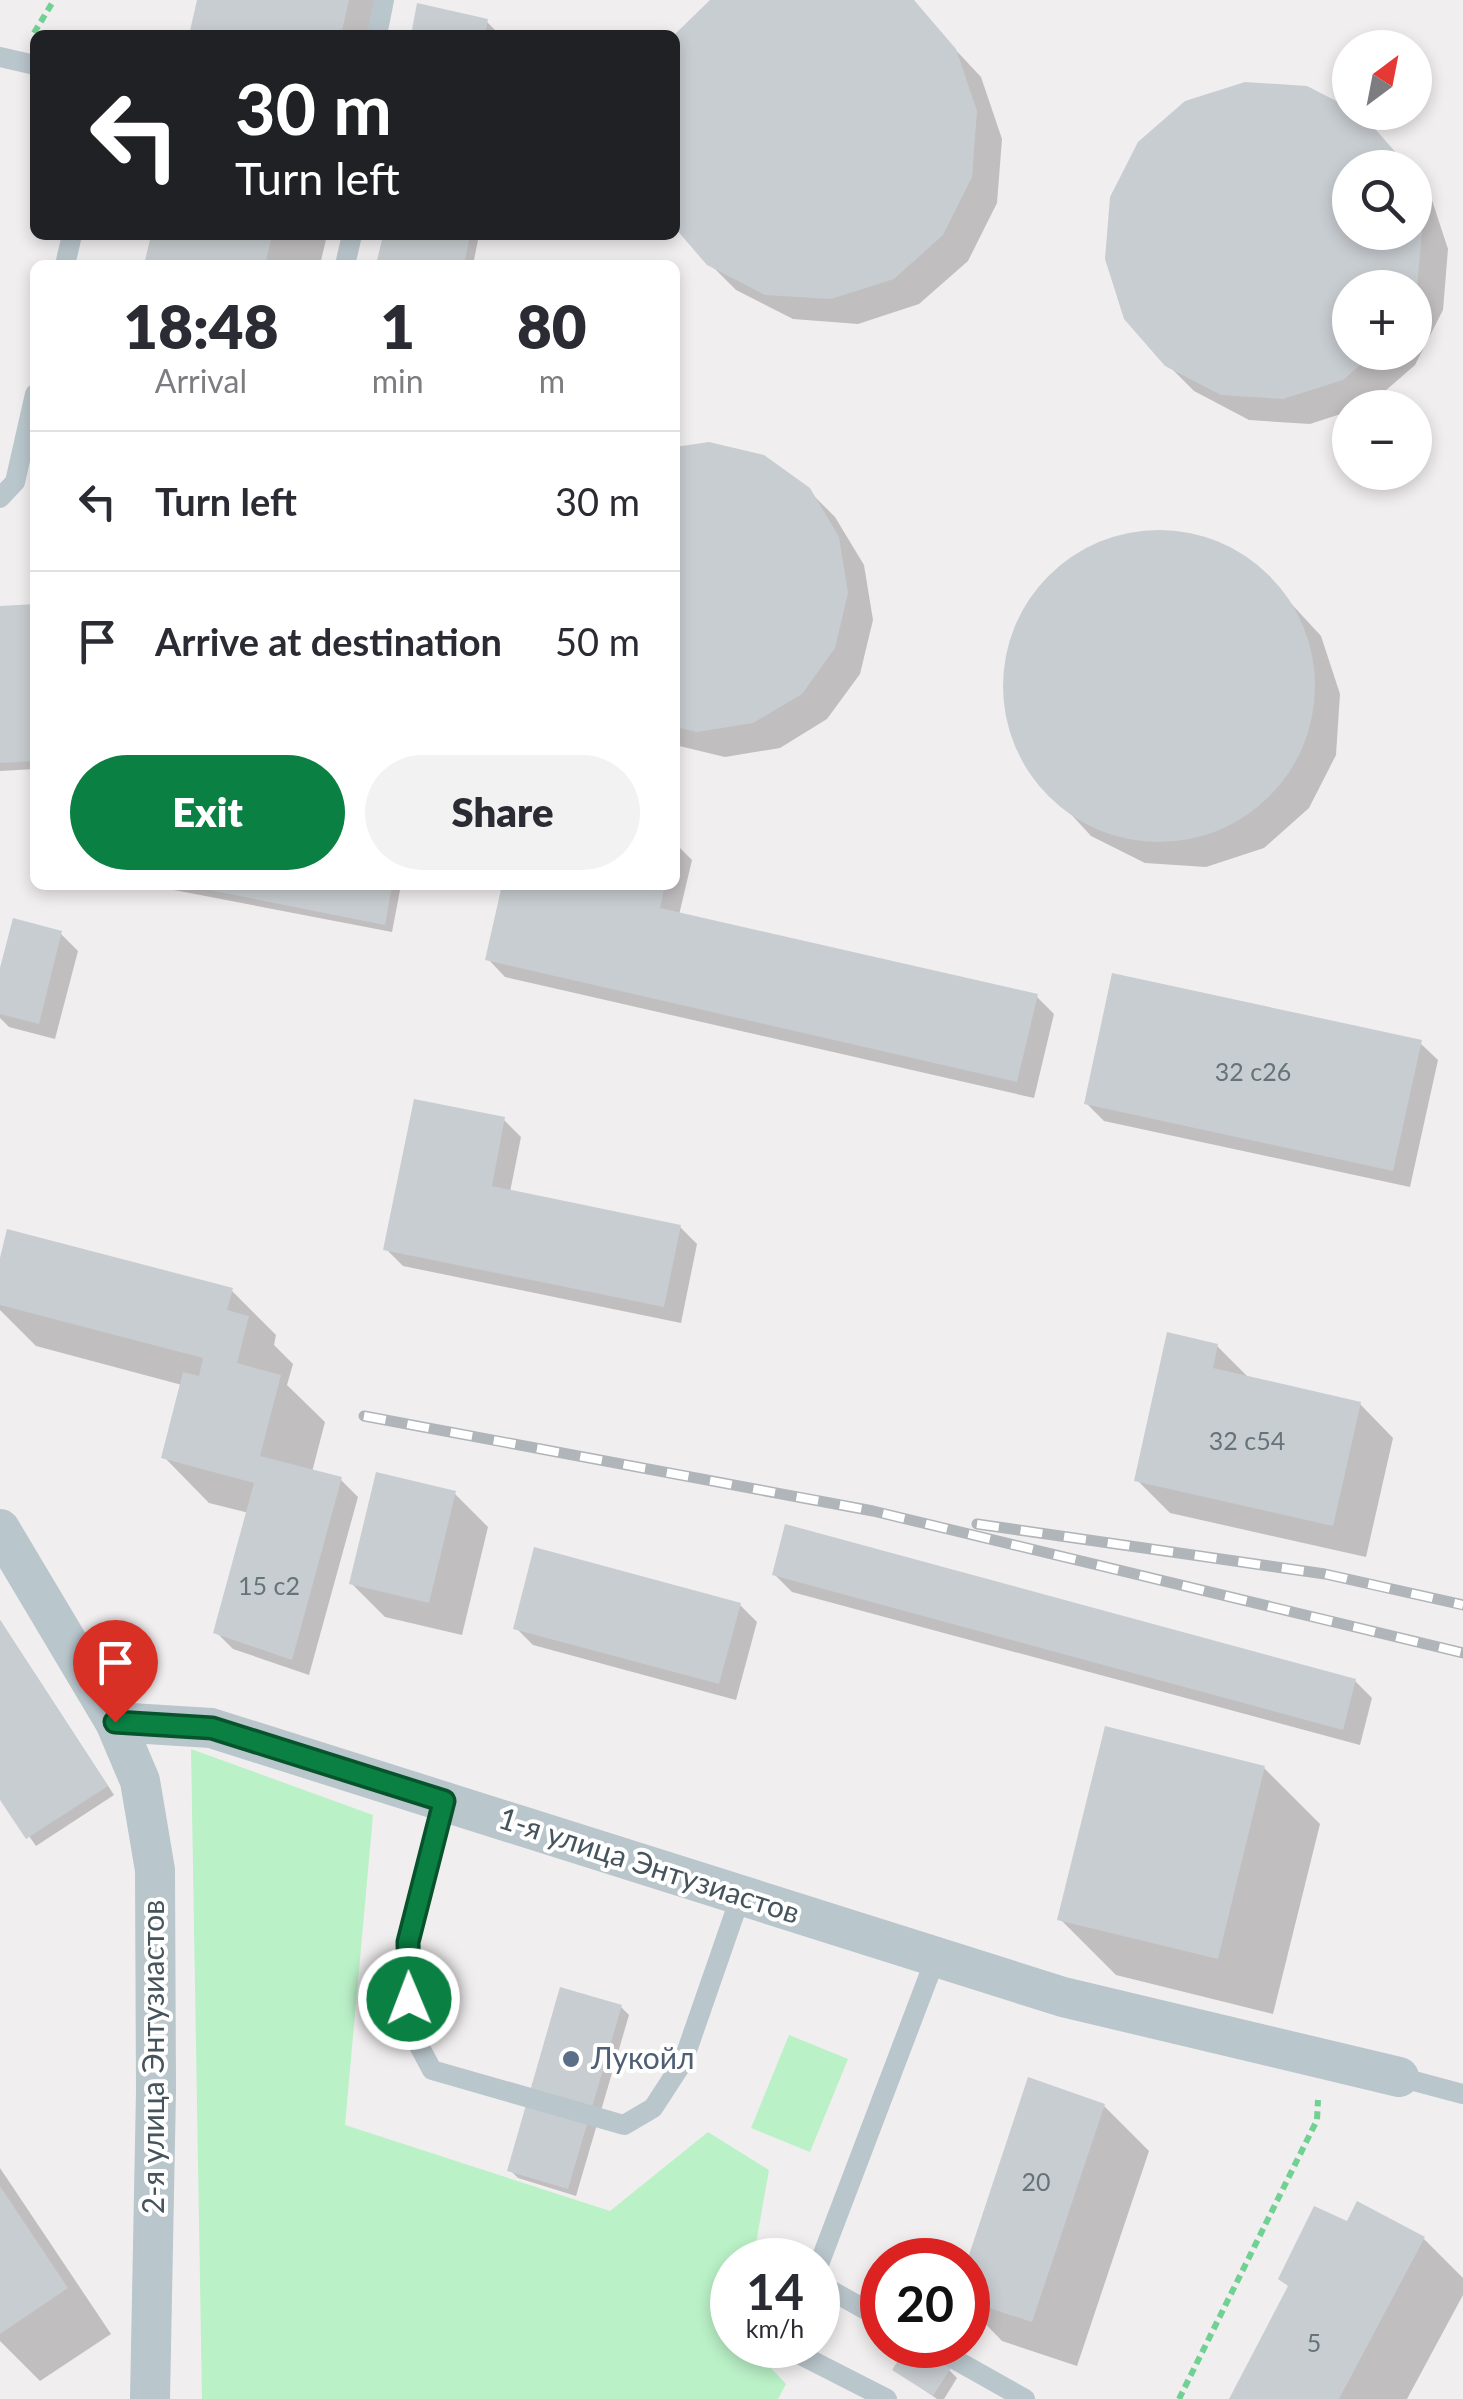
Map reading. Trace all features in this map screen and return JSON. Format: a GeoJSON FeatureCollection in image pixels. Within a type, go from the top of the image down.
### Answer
{"type":"FeatureCollection","features":[{"type":"Feature","properties":{"kind":"street"},"geometry":{"type":"LineString","coordinates":[[0,1529],[115,1722]]}},
{"type":"Feature","properties":{"kind":"street","name":"1-я улица Энтузиастов"},"geometry":{"type":"LineString","coordinates":[[115,1722],[212,1728],[1062,1997],[1400,2078]]}},
{"type":"Feature","properties":{"kind":"street","name":"2-я улица Энтузиастов"},"geometry":{"type":"LineString","coordinates":[[115,1722],[140,1781],[154,1870],[156,2091],[150,2399]]}},
{"type":"Feature","properties":{"kind":"lane"},"geometry":{"type":"LineString","coordinates":[[378,30],[384,0]]}},
{"type":"Feature","properties":{"kind":"lane"},"geometry":{"type":"LineString","coordinates":[[0,57],[30,65]]}},
{"type":"Feature","properties":{"kind":"lane"},"geometry":{"type":"LineString","coordinates":[[0,498],[14,482],[30,415]]}},
{"type":"Feature","properties":{"kind":"lane"},"geometry":{"type":"LineString","coordinates":[[444,1801],[408,1942],[409,2027],[432,2070],[624,2125],[653,2108],[683,2062],[741,1895]]}},
{"type":"Feature","properties":{"kind":"lane"},"geometry":{"type":"LineString","coordinates":[[829,2238],[936,1957]]}},
{"type":"Feature","properties":{"kind":"lane"},"geometry":{"type":"LineString","coordinates":[[1400,2078],[1463,2094]]}},
{"type":"Feature","properties":{"kind":"lane"},"geometry":{"type":"LineString","coordinates":[[827,2368],[888,2399]]}},
{"type":"Feature","properties":{"kind":"lane"},"geometry":{"type":"LineString","coordinates":[[969,2368],[1025,2399]]}},
{"type":"Feature","properties":{"kind":"path"},"geometry":{"type":"LineString","coordinates":[[1179,2399],[1317,2120],[1320,2058]]}},
{"type":"Feature","properties":{"kind":"green space"},"geometry":{"type":"Polygon","coordinates":[[[191,1749],[373,1815],[345,2125],[610,2211],[708,2132],[769,2170],[757,2238],[710,2238],[710,2368],[771,2368],[786,2384],[778,2399],[202,2399],[191,1749]]]}},
{"type":"Feature","properties":{"kind":"green space"},"geometry":{"type":"Polygon","coordinates":[[[789,2035],[848,2059],[810,2152],[751,2128],[789,2035]]]}},
{"type":"Feature","properties":{"kind":"building"},"geometry":{"type":"Polygon","coordinates":[[[197,0],[349,0],[342,30],[190,30],[197,0]]]}},
{"type":"Feature","properties":{"kind":"building"},"geometry":{"type":"Polygon","coordinates":[[[710,0],[914,0],[956,49],[977,111],[972,177],[943,235],[894,279],[831,299],[765,295],[707,265],[680,234],[679,30],[710,0]]]}},
{"type":"Feature","properties":{"kind":"building"},"geometry":{"type":"Polygon","coordinates":[[[417,3],[488,19],[486,30],[412,30],[417,3]]]}},
{"type":"Feature","properties":{"kind":"building"},"geometry":{"type":"Polygon","coordinates":[[[1245,82],[1307,86],[1332,99],[1332,130],[1376,130],[1394,150],[1332,150],[1332,250],[1420,250],[1419,270],[1332,270],[1332,370],[1354,370],[1343,380],[1283,399],[1221,395],[1165,366],[1124,319],[1105,259],[1110,197],[1138,142],[1185,101],[1245,82]]]}},
{"type":"Feature","properties":{"kind":"building"},"geometry":{"type":"Polygon","coordinates":[[[150,240],[271,240],[266,260],[145,260],[150,240]]]}},
{"type":"Feature","properties":{"kind":"building"},"geometry":{"type":"Polygon","coordinates":[[[382,240],[469,240],[465,260],[377,260],[382,240]]]}},
{"type":"Feature","properties":{"kind":"building"},"geometry":{"type":"Polygon","coordinates":[[[709,442],[764,455],[810,488],[839,537],[848,593],[835,648],[802,694],[753,723],[697,732],[680,728],[680,446],[709,442]]]}},
{"type":"Feature","properties":{"kind":"building"},"geometry":{"type":"Polygon","coordinates":[[[1159,530],[1219,542],[1246,556],[1280,587],[1303,626],[1315,686],[1303,746],[1289,773],[1258,807],[1219,830],[1159,842],[1099,830],[1072,816],[1038,785],[1015,746],[1003,686],[1015,626],[1029,599],[1060,565],[1099,542],[1159,530]]]}},
{"type":"Feature","properties":{"kind":"building"},"geometry":{"type":"Polygon","coordinates":[[[30,604],[30,761],[0,763],[0,606],[30,604]]]}},
{"type":"Feature","properties":{"kind":"building"},"geometry":{"type":"Polygon","coordinates":[[[209,890],[391,890],[385,925],[209,890]]]}},
{"type":"Feature","properties":{"kind":"building"},"geometry":{"type":"Polygon","coordinates":[[[501,890],[664,890],[660,908],[1038,994],[1017,1082],[485,960],[501,890]]]}},
{"type":"Feature","properties":{"kind":"building"},"geometry":{"type":"Polygon","coordinates":[[[13,918],[62,931],[39,1024],[0,1014],[0,968],[13,918]]]}},
{"type":"Feature","properties":{"kind":"building"},"geometry":{"type":"Polygon","coordinates":[[[1112,973],[1422,1040],[1393,1171],[1084,1104],[1112,973]]]}},
{"type":"Feature","properties":{"kind":"building"},"geometry":{"type":"Polygon","coordinates":[[[414,1099],[505,1117],[492,1186],[681,1225],[664,1307],[383,1250],[414,1099]]]}},
{"type":"Feature","properties":{"kind":"building"},"geometry":{"type":"Polygon","coordinates":[[[7,1229],[233,1288],[227,1310],[249,1316],[237,1363],[281,1375],[260,1456],[342,1477],[292,1660],[213,1633],[254,1483],[161,1458],[183,1372],[199,1376],[203,1358],[0,1305],[0,1258],[7,1229]]]}},
{"type":"Feature","properties":{"kind":"building"},"geometry":{"type":"Polygon","coordinates":[[[1167,1332],[1218,1344],[1213,1368],[1361,1402],[1333,1526],[1134,1481],[1167,1332]]]}},
{"type":"Feature","properties":{"kind":"building"},"geometry":{"type":"Polygon","coordinates":[[[376,1472],[456,1491],[429,1603],[349,1584],[376,1472]]]}},
{"type":"Feature","properties":{"kind":"building"},"geometry":{"type":"Polygon","coordinates":[[[785,1524],[1356,1679],[1343,1730],[772,1575],[785,1524]]]}},
{"type":"Feature","properties":{"kind":"building"},"geometry":{"type":"Polygon","coordinates":[[[534,1547],[741,1603],[719,1684],[513,1629],[534,1547]]]}},
{"type":"Feature","properties":{"kind":"building"},"geometry":{"type":"Polygon","coordinates":[[[0,1620],[108,1786],[26,1839],[0,1800],[0,1620]]]}},
{"type":"Feature","properties":{"kind":"building"},"geometry":{"type":"Polygon","coordinates":[[[1105,1726],[1265,1766],[1218,1959],[1057,1920],[1105,1726]]]}},
{"type":"Feature","properties":{"kind":"building"},"geometry":{"type":"Polygon","coordinates":[[[560,1987],[622,2005],[568,2189],[507,2171],[560,1987]]]}},
{"type":"Feature","properties":{"kind":"building"},"geometry":{"type":"Polygon","coordinates":[[[1028,2077],[1105,2104],[1032,2322],[990,2308],[990,2238],[975,2238],[1028,2077]]]}},
{"type":"Feature","properties":{"kind":"building"},"geometry":{"type":"Polygon","coordinates":[[[0,2186],[68,2288],[0,2334],[0,2186]]]}},
{"type":"Feature","properties":{"kind":"building"},"geometry":{"type":"Polygon","coordinates":[[[1357,2201],[1425,2237],[1339,2399],[1229,2399],[1288,2286],[1278,2279],[1314,2206],[1347,2221],[1357,2201]]]}},
{"type":"Feature","properties":{"kind":"building"},"geometry":{"type":"Polygon","coordinates":[[[893,2368],[951,2368],[933,2396],[893,2368]]]}},
{"type":"Feature","properties":{"kind":"railway"},"geometry":{"type":"LineString","coordinates":[[364,1416],[873,1511],[1463,1653]]}},
{"type":"Feature","properties":{"kind":"railway"},"geometry":{"type":"LineString","coordinates":[[977,1524],[1325,1574],[1463,1605]]}},
{"type":"Feature","properties":{"kind":"place","name":"Лукойл"},"geometry":{"type":"Point","coordinates":[571,2059]}},
{"type":"Feature","properties":{"kind":"route"},"geometry":{"type":"LineString","coordinates":[[115,1722],[212,1728],[444,1801],[408,1942],[409,1999]]}}]}
